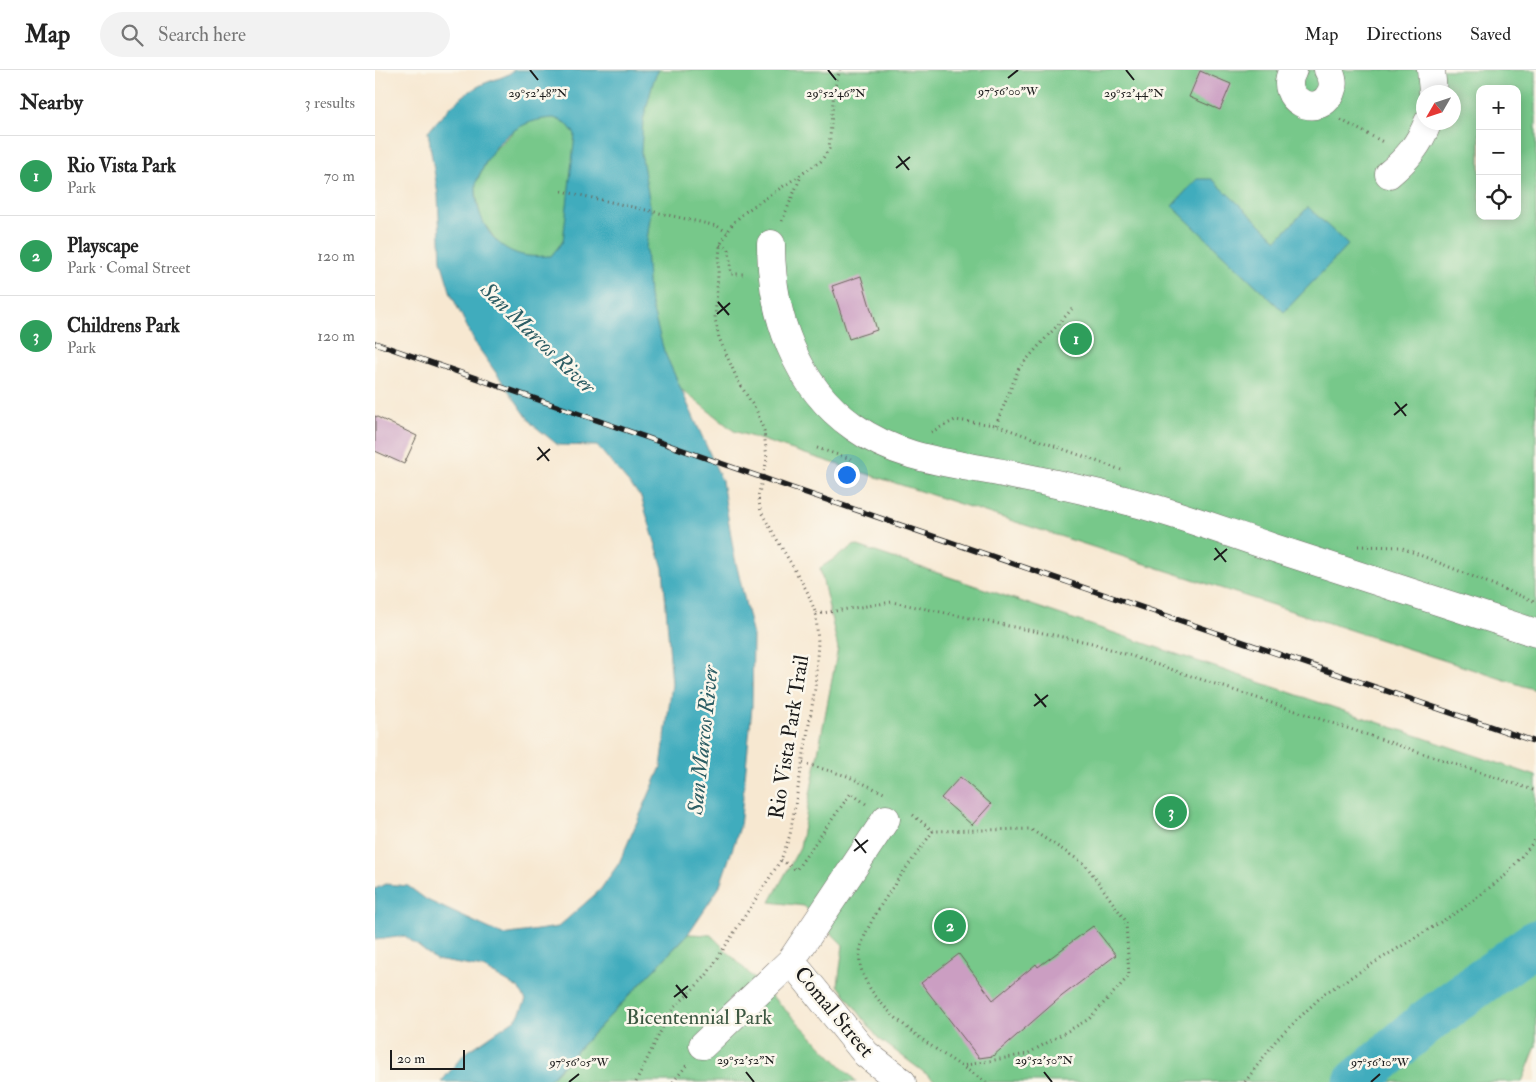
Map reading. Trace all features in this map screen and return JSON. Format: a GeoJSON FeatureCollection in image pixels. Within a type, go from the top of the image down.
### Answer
{"type":"FeatureCollection","features":[{"type":"Feature","properties":{"kind":"street"},"geometry":{"type":"LineString","coordinates":[[1293,70],[1289,82],[1290,89],[1298,101],[1310,105],[1324,102],[1333,89],[1333,82],[1328,70]]}},
{"type":"Feature","properties":{"kind":"street"},"geometry":{"type":"LineString","coordinates":[[1431,70],[1432,85]]}},
{"type":"Feature","properties":{"kind":"street"},"geometry":{"type":"LineString","coordinates":[[1398,167],[1422,138],[1425,130]]}},
{"type":"Feature","properties":{"kind":"street"},"geometry":{"type":"LineString","coordinates":[[771,244],[771,274],[781,322],[800,370],[851,426],[879,444],[914,457],[1009,474],[1143,505],[1536,633]]}},
{"type":"Feature","properties":{"kind":"street"},"geometry":{"type":"LineString","coordinates":[[703,1045],[791,961],[893,808]]}},
{"type":"Feature","properties":{"kind":"street","name":"Comal Street"},"geometry":{"type":"LineString","coordinates":[[791,961],[866,1054],[901,1082]]}},
{"type":"Feature","properties":{"kind":"path","name":"Rio Vista Park Trail"},"geometry":{"type":"LineString","coordinates":[[636,1082],[671,1012],[706,976],[781,860],[790,835],[815,689],[818,642],[816,614],[807,591],[761,512],[758,497],[767,459],[764,431],[757,412],[738,381],[719,338],[715,319],[720,245],[727,232],[745,212],[821,161],[829,149],[833,90],[840,70]]}},
{"type":"Feature","properties":{"kind":"path"},"geometry":{"type":"LineString","coordinates":[[1324,102],[1331,114],[1387,144],[1398,167]]}},
{"type":"Feature","properties":{"kind":"path"},"geometry":{"type":"LineString","coordinates":[[771,244],[801,175]]}},
{"type":"Feature","properties":{"kind":"path"},"geometry":{"type":"LineString","coordinates":[[562,191],[717,226],[727,232]]}},
{"type":"Feature","properties":{"kind":"path"},"geometry":{"type":"LineString","coordinates":[[720,245],[729,250],[731,274],[771,274]]}},
{"type":"Feature","properties":{"kind":"path"},"geometry":{"type":"LineString","coordinates":[[996,425],[1019,368],[1072,309]]}},
{"type":"Feature","properties":{"kind":"path"},"geometry":{"type":"LineString","coordinates":[[816,614],[891,602],[1092,643],[1536,791]]}},
{"type":"Feature","properties":{"kind":"path"},"geometry":{"type":"LineString","coordinates":[[803,763],[847,776],[880,790],[893,808],[933,831],[1030,829],[1085,864],[1126,920],[1129,976],[1089,1019],[1027,1054],[962,1066]]}},
{"type":"Feature","properties":{"kind":"path"},"geometry":{"type":"LineString","coordinates":[[781,860],[796,870],[851,792]]}},
{"type":"Feature","properties":{"kind":"path"},"geometry":{"type":"LineString","coordinates":[[933,831],[873,920],[860,948],[861,973],[871,990],[896,1018],[926,1042],[986,1082]]}},
{"type":"Feature","properties":{"kind":"path"},"geometry":{"type":"LineString","coordinates":[[1245,1082],[1277,1039],[1325,993],[1462,909],[1506,874],[1536,839]]}},
{"type":"Feature","properties":{"kind":"green space"},"geometry":{"type":"Polygon","coordinates":[[[577,70],[1536,70],[1536,690],[734,431],[500,246],[480,218],[475,184],[490,154],[577,70]]]}},
{"type":"Feature","properties":{"kind":"green space"},"geometry":{"type":"Polygon","coordinates":[[[855,545],[1536,776],[1536,1046],[1522,1082],[937,1082],[878,1038],[838,985],[843,945],[804,906],[770,902],[800,847],[838,648],[820,568],[855,545]]]}},
{"type":"Feature","properties":{"kind":"green space","name":"Bicentennial Park"},"geometry":{"type":"Polygon","coordinates":[[[688,934],[711,935],[857,1082],[547,1082],[688,934]]]}},
{"type":"Feature","properties":{"kind":"water","name":"San Marcos River"},"geometry":{"type":"Polygon","coordinates":[[[514,70],[659,70],[654,79],[643,121],[641,152],[651,211],[646,248],[649,296],[664,351],[722,481],[734,554],[753,636],[752,707],[740,827],[719,888],[688,934],[547,1082],[441,1082],[464,1054],[517,1018],[526,1000],[518,988],[483,968],[436,960],[405,936],[375,940],[375,889],[385,884],[408,886],[427,900],[503,935],[558,927],[600,890],[619,863],[661,767],[672,684],[663,568],[641,497],[597,446],[558,445],[532,424],[475,343],[451,294],[441,261],[438,195],[428,132],[446,111],[474,88],[511,73],[514,70]],[[554,118],[542,119],[511,132],[495,148],[477,179],[477,198],[483,221],[496,241],[516,253],[531,256],[551,256],[563,241],[575,134],[566,123],[554,118]]]}},
{"type":"Feature","properties":{"kind":"water"},"geometry":{"type":"Polygon","coordinates":[[[1197,179],[1212,179],[1277,240],[1308,207],[1348,245],[1284,312],[1172,206],[1197,179]]]}},
{"type":"Feature","properties":{"kind":"building"},"geometry":{"type":"Polygon","coordinates":[[[1200,71],[1231,84],[1220,110],[1189,97],[1200,71]]]}},
{"type":"Feature","properties":{"kind":"building"},"geometry":{"type":"Polygon","coordinates":[[[861,276],[877,330],[849,339],[832,286],[861,276]]]}},
{"type":"Feature","properties":{"kind":"building"},"geometry":{"type":"Polygon","coordinates":[[[375,416],[417,436],[404,464],[375,451],[375,416]]]}},
{"type":"Feature","properties":{"kind":"building"},"geometry":{"type":"Polygon","coordinates":[[[960,777],[991,804],[972,825],[941,798],[960,777]]]}},
{"type":"Feature","properties":{"kind":"building"},"geometry":{"type":"Polygon","coordinates":[[[1093,926],[1116,955],[1062,996],[993,1056],[979,1058],[921,983],[959,954],[993,1000],[1036,964],[1038,967],[1093,926]]]}},
{"type":"Feature","properties":{"kind":"waterway"},"geometry":{"type":"LineString","coordinates":[[1356,1082],[1425,1023],[1536,942]]}},
{"type":"Feature","properties":{"kind":"railway"},"geometry":{"type":"LineString","coordinates":[[375,343],[789,487],[1536,742]]}},
{"type":"Feature","properties":{"kind":"place","name":"Rio Vista Park"},"geometry":{"type":"Point","coordinates":[1076,339]}},
{"type":"Feature","properties":{"kind":"place","name":"Childrens Park"},"geometry":{"type":"Point","coordinates":[1171,812]}},
{"type":"Feature","properties":{"kind":"place","name":"Playscape"},"geometry":{"type":"Point","coordinates":[950,926]}}]}
